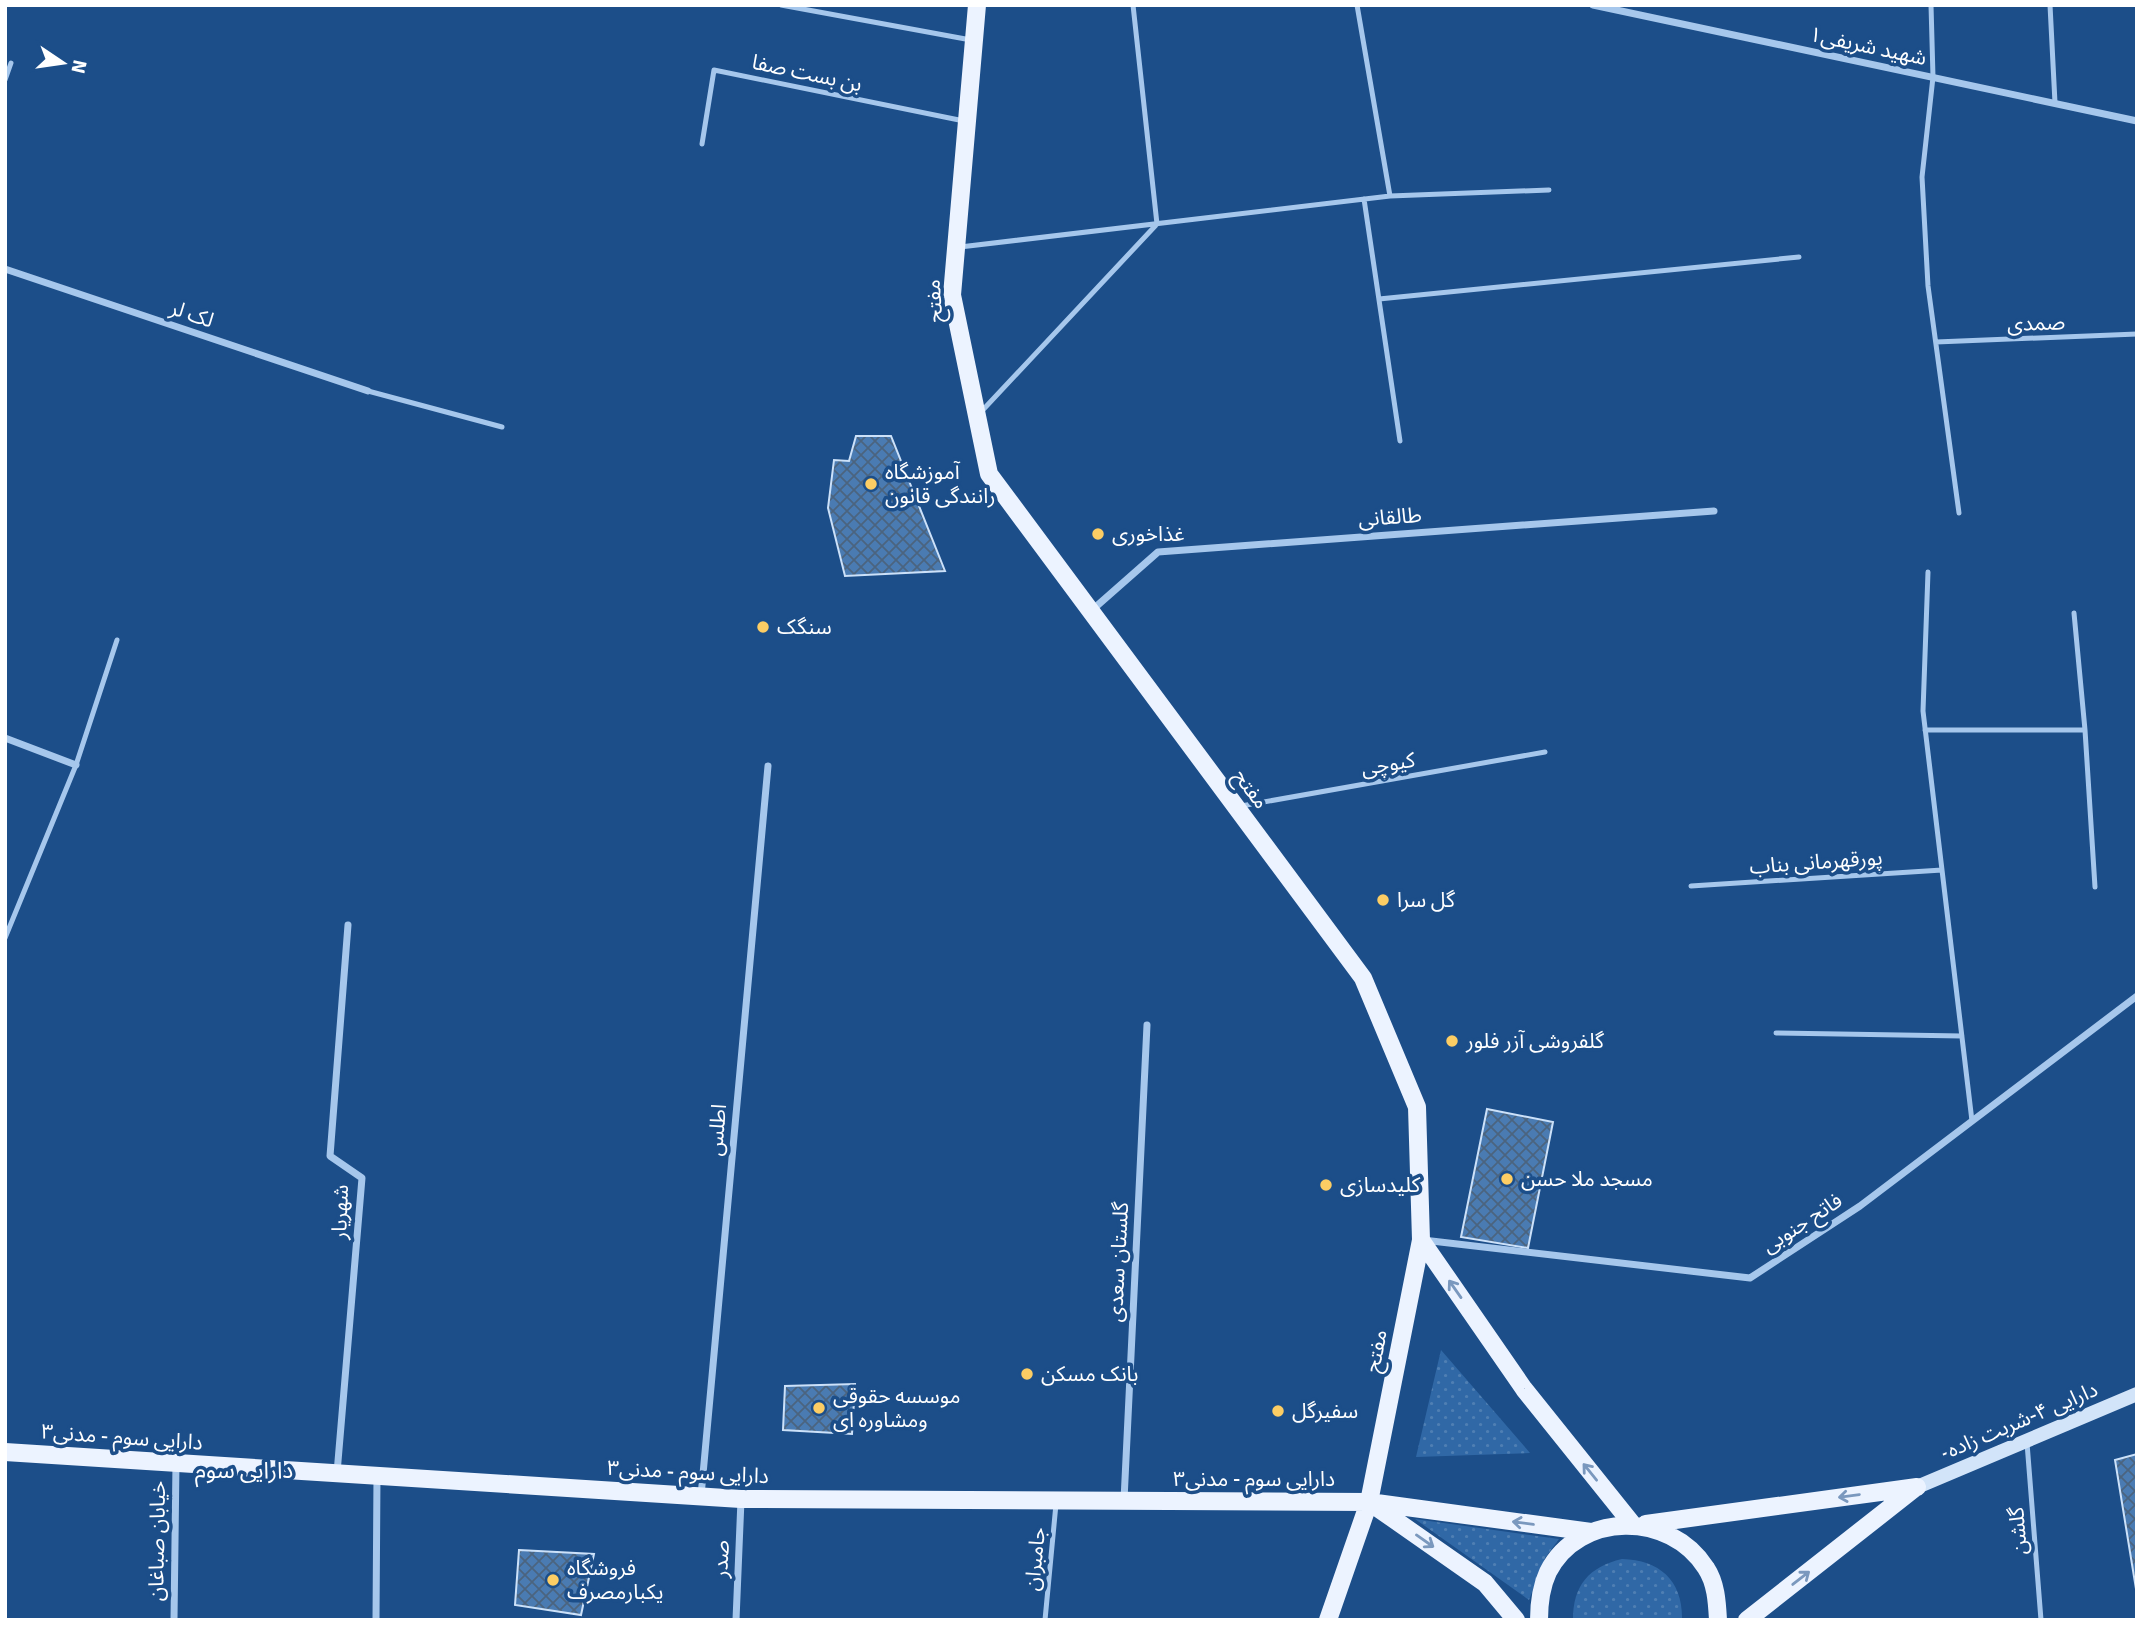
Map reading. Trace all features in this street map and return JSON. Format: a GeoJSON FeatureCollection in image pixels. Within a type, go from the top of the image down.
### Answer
{"type":"FeatureCollection","features":[{"type":"Feature","properties":{"kind":"main road","name":"مفتح"},"geometry":{"type":"LineString","coordinates":[[977,5],[952,295],[989,474],[1363,978],[1417,1107],[1422,1240],[1369,1502],[1328,1620]]}},
{"type":"Feature","properties":{"kind":"main road"},"geometry":{"type":"LineString","coordinates":[[1422,1240],[1524,1389],[1637,1525],[1666,1533],[1689,1548],[1706,1568],[1716,1594],[1718,1620]]}},
{"type":"Feature","properties":{"kind":"main road","name":"-دارایی ۴-شربت زاده"},"geometry":{"type":"LineString","coordinates":[[1917,1487],[2137,1394]]}},
{"type":"Feature","properties":{"kind":"main road","name":"دارایی سوم - مدنی۳"},"geometry":{"type":"LineString","coordinates":[[5,1452],[741,1499],[1369,1502],[1591,1532]]}},
{"type":"Feature","properties":{"kind":"main road"},"geometry":{"type":"LineString","coordinates":[[1539,1620],[1539,1600],[1548,1572],[1566,1548],[1591,1532],[1615,1525],[1637,1525],[1917,1487]]}},
{"type":"Feature","properties":{"kind":"main road"},"geometry":{"type":"LineString","coordinates":[[1747,1620],[1917,1487]]}},
{"type":"Feature","properties":{"kind":"main road"},"geometry":{"type":"LineString","coordinates":[[1369,1502],[1485,1583],[1516,1620]]}},
{"type":"Feature","properties":{"kind":"street","name":"شهید شریفی۱"},"geometry":{"type":"LineString","coordinates":[[1592,5],[2137,121]]}},
{"type":"Feature","properties":{"kind":"street","name":"لک لر"},"geometry":{"type":"LineString","coordinates":[[5,269],[368,391]]}},
{"type":"Feature","properties":{"kind":"street","name":"طالقانی"},"geometry":{"type":"LineString","coordinates":[[1091,612],[1158,552],[1714,511]]}},
{"type":"Feature","properties":{"kind":"street"},"geometry":{"type":"LineString","coordinates":[[5,738],[76,765]]}},
{"type":"Feature","properties":{"kind":"street","name":"اطلس"},"geometry":{"type":"LineString","coordinates":[[701,1496],[768,766]]}},
{"type":"Feature","properties":{"kind":"street","name":"شهریار"},"geometry":{"type":"LineString","coordinates":[[337,1473],[362,1178],[330,1156],[348,925]]}},
{"type":"Feature","properties":{"kind":"street","name":"فاتح جنوبی"},"geometry":{"type":"LineString","coordinates":[[1422,1240],[1750,1278],[1860,1206],[2137,996]]}},
{"type":"Feature","properties":{"kind":"street","name":"گلستان سعدی"},"geometry":{"type":"LineString","coordinates":[[1124,1501],[1147,1025]]}},
{"type":"Feature","properties":{"kind":"street","name":"خیابان صباغان"},"geometry":{"type":"LineString","coordinates":[[174,1620],[176,1463]]}},
{"type":"Feature","properties":{"kind":"street"},"geometry":{"type":"LineString","coordinates":[[376,1620],[377,1476]]}},
{"type":"Feature","properties":{"kind":"street","name":"صدر"},"geometry":{"type":"LineString","coordinates":[[736,1620],[741,1499]]}},
{"type":"Feature","properties":{"kind":"lane"},"geometry":{"type":"LineString","coordinates":[[781,5],[974,41]]}},
{"type":"Feature","properties":{"kind":"lane"},"geometry":{"type":"LineString","coordinates":[[977,416],[1157,224],[1133,5]]}},
{"type":"Feature","properties":{"kind":"lane"},"geometry":{"type":"LineString","coordinates":[[1357,5],[1390,196]]}},
{"type":"Feature","properties":{"kind":"lane"},"geometry":{"type":"LineString","coordinates":[[1931,5],[1933,77],[1922,177],[1928,286],[1959,513]]}},
{"type":"Feature","properties":{"kind":"lane"},"geometry":{"type":"LineString","coordinates":[[2050,5],[2055,103]]}},
{"type":"Feature","properties":{"kind":"lane"},"geometry":{"type":"LineString","coordinates":[[5,80],[11,63]]}},
{"type":"Feature","properties":{"kind":"lane","name":"بن بست صفا"},"geometry":{"type":"LineString","coordinates":[[702,144],[714,70],[967,122]]}},
{"type":"Feature","properties":{"kind":"lane"},"geometry":{"type":"LineString","coordinates":[[956,247],[1390,196],[1549,190]]}},
{"type":"Feature","properties":{"kind":"lane"},"geometry":{"type":"LineString","coordinates":[[1364,199],[1400,441]]}},
{"type":"Feature","properties":{"kind":"lane"},"geometry":{"type":"LineString","coordinates":[[1379,299],[1799,257]]}},
{"type":"Feature","properties":{"kind":"lane","name":"صمدی"},"geometry":{"type":"LineString","coordinates":[[1936,342],[2137,334]]}},
{"type":"Feature","properties":{"kind":"lane"},"geometry":{"type":"LineString","coordinates":[[368,391],[502,427]]}},
{"type":"Feature","properties":{"kind":"lane"},"geometry":{"type":"LineString","coordinates":[[1928,572],[1923,711],[1972,1121]]}},
{"type":"Feature","properties":{"kind":"lane"},"geometry":{"type":"LineString","coordinates":[[2074,613],[2095,887]]}},
{"type":"Feature","properties":{"kind":"lane"},"geometry":{"type":"LineString","coordinates":[[5,938],[76,765],[117,640]]}},
{"type":"Feature","properties":{"kind":"lane"},"geometry":{"type":"LineString","coordinates":[[1925,730],[2085,730]]}},
{"type":"Feature","properties":{"kind":"lane","name":"کیوچی"},"geometry":{"type":"LineString","coordinates":[[1236,807],[1545,752]]}},
{"type":"Feature","properties":{"kind":"lane","name":"پورقهرمانی بناب"},"geometry":{"type":"LineString","coordinates":[[1691,886],[1942,870]]}},
{"type":"Feature","properties":{"kind":"lane"},"geometry":{"type":"LineString","coordinates":[[1776,1033],[1962,1036]]}},
{"type":"Feature","properties":{"kind":"lane","name":"گلشن"},"geometry":{"type":"LineString","coordinates":[[2027,1440],[2041,1620]]}},
{"type":"Feature","properties":{"kind":"lane","name":"جامبران"},"geometry":{"type":"LineString","coordinates":[[1045,1620],[1056,1500]]}},
{"type":"Feature","properties":{"kind":"shaded area"},"geometry":{"type":"Polygon","coordinates":[[[1441,1350],[1530,1453],[1416,1457],[1441,1350]]]}},
{"type":"Feature","properties":{"kind":"shaded area"},"geometry":{"type":"Polygon","coordinates":[[[1415,1519],[1559,1539],[1545,1558],[1529,1600],[1415,1519]]]}},
{"type":"Feature","properties":{"kind":"shaded area"},"geometry":{"type":"Polygon","coordinates":[[[1622,1559],[1648,1563],[1667,1575],[1678,1594],[1682,1620],[1573,1620],[1576,1597],[1585,1579],[1600,1567],[1622,1559]]]}},
{"type":"Feature","properties":{"kind":"building","name":"آموزشگاه رانندگی قانون"},"geometry":{"type":"Polygon","coordinates":[[[856,436],[891,436],[945,571],[845,576],[828,508],[834,460],[849,461],[856,436]]]}},
{"type":"Feature","properties":{"kind":"building","name":"مسجد ملا حسن"},"geometry":{"type":"Polygon","coordinates":[[[1487,1109],[1553,1122],[1528,1248],[1461,1237],[1487,1109]]]}},
{"type":"Feature","properties":{"kind":"building","name":"موسسه حقوقی ومشاوره ای"},"geometry":{"type":"Polygon","coordinates":[[[855,1384],[852,1434],[783,1430],[785,1386],[855,1384]]]}},
{"type":"Feature","properties":{"kind":"building"},"geometry":{"type":"Polygon","coordinates":[[[2137,1454],[2137,1595],[2115,1460],[2137,1454]]]}},
{"type":"Feature","properties":{"kind":"building","name":"فروشگاه یکبارمصرف"},"geometry":{"type":"Polygon","coordinates":[[[519,1550],[594,1554],[581,1615],[515,1605],[519,1550]]]}},
{"type":"Feature","properties":{"kind":"place","name":"آموزشگاه رانندگی قانون"},"geometry":{"type":"Point","coordinates":[871,484]}},
{"type":"Feature","properties":{"kind":"place","name":"غذاخوری"},"geometry":{"type":"Point","coordinates":[1098,534]}},
{"type":"Feature","properties":{"kind":"place","name":"سنگک"},"geometry":{"type":"Point","coordinates":[763,627]}},
{"type":"Feature","properties":{"kind":"place","name":"گل سرا"},"geometry":{"type":"Point","coordinates":[1383,900]}},
{"type":"Feature","properties":{"kind":"place","name":"گلفروشی آزر فلور"},"geometry":{"type":"Point","coordinates":[1452,1041]}},
{"type":"Feature","properties":{"kind":"place","name":"مسجد ملا حسن"},"geometry":{"type":"Point","coordinates":[1507,1179]}},
{"type":"Feature","properties":{"kind":"place","name":"کلیدسازی"},"geometry":{"type":"Point","coordinates":[1326,1185]}},
{"type":"Feature","properties":{"kind":"place","name":"بانک مسکن"},"geometry":{"type":"Point","coordinates":[1027,1374]}},
{"type":"Feature","properties":{"kind":"place","name":"موسسه حقوقی ومشاوره ای"},"geometry":{"type":"Point","coordinates":[819,1408]}},
{"type":"Feature","properties":{"kind":"place","name":"سفیرگل"},"geometry":{"type":"Point","coordinates":[1278,1411]}},
{"type":"Feature","properties":{"kind":"place","name":"فروشگاه یکبارمصرف"},"geometry":{"type":"Point","coordinates":[553,1580]}},
{"type":"Feature","properties":{"kind":"district","name":"دارایی سوم"},"geometry":{"type":"Point","coordinates":[244,1470]}}]}
